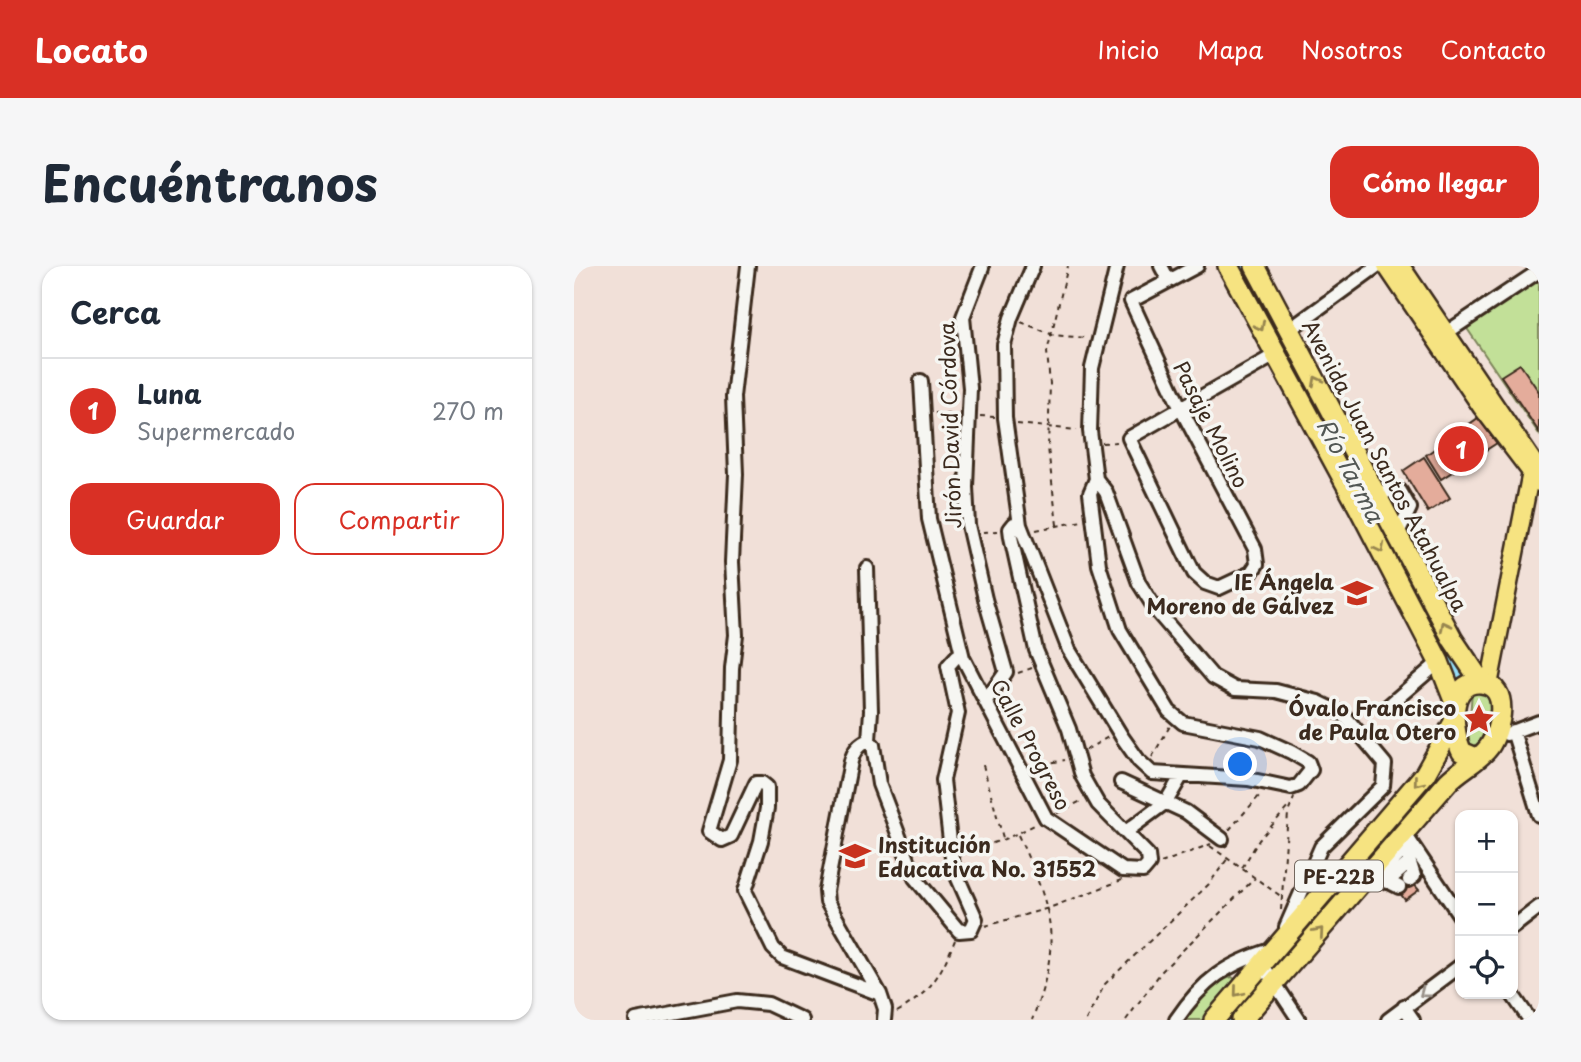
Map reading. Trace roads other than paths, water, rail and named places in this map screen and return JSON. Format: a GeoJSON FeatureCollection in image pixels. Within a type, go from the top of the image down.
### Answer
{"type":"FeatureCollection","features":[{"type":"Feature","properties":{"kind":"highway","name":"PE-22B"},"geometry":{"type":"LineString","coordinates":[[1214,1020],[1425,774],[1453,724],[1455,703],[1439,662],[1228,266]]}},
{"type":"Feature","properties":{"kind":"highway","name":"Avenida Juan Santos Atahualpa"},"geometry":{"type":"LineString","coordinates":[[1255,266],[1453,640],[1486,684]]}},
{"type":"Feature","properties":{"kind":"highway"},"geometry":{"type":"LineString","coordinates":[[1455,703],[1464,689],[1471,684],[1486,684],[1500,700],[1505,732]]}},
{"type":"Feature","properties":{"kind":"highway"},"geometry":{"type":"LineString","coordinates":[[1453,724],[1462,752],[1476,758]]}},
{"type":"Feature","properties":{"kind":"highway","name":"PE-22B"},"geometry":{"type":"LineString","coordinates":[[1242,1020],[1274,983],[1388,880],[1404,840],[1448,782],[1505,732]]}},
{"type":"Feature","properties":{"kind":"main road"},"geometry":{"type":"LineString","coordinates":[[1386,266],[1469,377],[1535,472],[1486,684]]}},
{"type":"Feature","properties":{"kind":"main road"},"geometry":{"type":"LineString","coordinates":[[1401,266],[1446,333],[1469,377]]}},
{"type":"Feature","properties":{"kind":"street"},"geometry":{"type":"LineString","coordinates":[[748,266],[733,397],[736,481],[732,562],[736,635],[732,668],[730,760],[709,831],[722,840],[731,836],[755,783],[762,783],[767,787],[767,808],[746,891],[773,948],[782,957],[880,995]]}},
{"type":"Feature","properties":{"kind":"street"},"geometry":{"type":"LineString","coordinates":[[1033,266],[1011,318],[1004,345],[1006,422],[1018,529],[1041,664],[1069,729],[1076,756],[1092,796],[1127,831],[1166,802],[1182,775]]}},
{"type":"Feature","properties":{"kind":"street"},"geometry":{"type":"LineString","coordinates":[[1117,266],[1092,368],[1090,437],[1096,479],[1106,492],[1139,583],[1158,613],[1213,677],[1235,689],[1276,691],[1318,702],[1343,714],[1385,764],[1383,786],[1321,848],[1268,957],[1274,983],[1299,1020]]}},
{"type":"Feature","properties":{"kind":"street"},"geometry":{"type":"LineString","coordinates":[[1161,266],[1169,281],[1197,266]]}},
{"type":"Feature","properties":{"kind":"street"},"geometry":{"type":"LineString","coordinates":[[1289,330],[1377,266]]}},
{"type":"Feature","properties":{"kind":"street","name":"Jirón David Córdova"},"geometry":{"type":"LineString","coordinates":[[982,268],[963,317],[970,388],[966,487],[970,534],[1006,671],[987,699]]}},
{"type":"Feature","properties":{"kind":"street"},"geometry":{"type":"LineString","coordinates":[[1446,333],[1539,271]]}},
{"type":"Feature","properties":{"kind":"street","name":"Pasaje Molino"},"geometry":{"type":"LineString","coordinates":[[1169,281],[1131,301],[1180,407],[1255,550],[1257,564],[1251,573],[1219,588],[1205,583],[1194,573],[1129,438],[1180,407]]}},
{"type":"Feature","properties":{"kind":"street"},"geometry":{"type":"LineString","coordinates":[[1180,407],[1275,355]]}},
{"type":"Feature","properties":{"kind":"street","name":"Calle Progreso"},"geometry":{"type":"LineString","coordinates":[[921,381],[929,519],[963,658],[987,699],[1019,769],[1046,818],[1123,870],[1143,871],[1149,864],[1148,855],[1127,831]]}},
{"type":"Feature","properties":{"kind":"street"},"geometry":{"type":"LineString","coordinates":[[1018,529],[1060,631],[1118,732],[1145,768],[1152,773],[1270,783],[1291,788],[1299,786],[1311,770],[1308,762],[1291,752],[1260,738],[1194,726],[1175,716],[1120,630],[1099,565],[1090,493],[1096,479]]}},
{"type":"Feature","properties":{"kind":"street"},"geometry":{"type":"LineString","coordinates":[[1375,492],[1400,491],[1410,508],[1398,535]]}},
{"type":"Feature","properties":{"kind":"street"},"geometry":{"type":"LineString","coordinates":[[867,568],[871,711],[869,740],[873,745],[878,784],[915,878],[965,931],[976,919],[961,892],[953,867],[943,780],[958,713],[948,666],[957,656],[963,658]]}},
{"type":"Feature","properties":{"kind":"street"},"geometry":{"type":"LineString","coordinates":[[1387,706],[1439,662]]}},
{"type":"Feature","properties":{"kind":"street"},"geometry":{"type":"LineString","coordinates":[[1539,722],[1505,732],[1539,815]]}},
{"type":"Feature","properties":{"kind":"street"},"geometry":{"type":"LineString","coordinates":[[869,740],[858,747],[850,761],[826,891],[832,913],[880,995],[884,1020]]}},
{"type":"Feature","properties":{"kind":"street"},"geometry":{"type":"LineString","coordinates":[[1121,782],[1186,812],[1222,839]]}},
{"type":"Feature","properties":{"kind":"street"},"geometry":{"type":"LineString","coordinates":[[1388,880],[1414,876],[1404,840]]}},
{"type":"Feature","properties":{"kind":"street"},"geometry":{"type":"LineString","coordinates":[[1404,840],[1455,909]]}},
{"type":"Feature","properties":{"kind":"street"},"geometry":{"type":"LineString","coordinates":[[1388,880],[1409,863]]}},
{"type":"Feature","properties":{"kind":"street"},"geometry":{"type":"LineString","coordinates":[[1518,923],[1539,907]]}},
{"type":"Feature","properties":{"kind":"street"},"geometry":{"type":"LineString","coordinates":[[1176,1020],[1202,987],[1219,972],[1237,961],[1268,957]]}},
{"type":"Feature","properties":{"kind":"street"},"geometry":{"type":"LineString","coordinates":[[1388,1020],[1455,970]]}},
{"type":"Feature","properties":{"kind":"street"},"geometry":{"type":"LineString","coordinates":[[1515,999],[1530,1020]]}},
{"type":"Feature","properties":{"kind":"street"},"geometry":{"type":"LineString","coordinates":[[636,1020],[745,1001],[768,1004],[802,1020]]}},
{"type":"Feature","properties":{"kind":"street"},"geometry":{"type":"LineString","coordinates":[[1404,1007],[1413,1020]]}},
{"type":"Feature","properties":{"kind":"waterway","name":"Río Tarma"},"geometry":{"type":"LineString","coordinates":[[1242,266],[1437,631],[1453,663],[1455,676]]}},
{"type":"Feature","properties":{"kind":"waterway"},"geometry":{"type":"LineString","coordinates":[[1229,1020],[1258,986]]}},
{"type":"Feature","properties":{"kind":"place","name":"Luna"},"geometry":{"type":"Point","coordinates":[1461,449]}},
{"type":"Feature","properties":{"kind":"place","name":"IE Ángela Moreno de Gálvez"},"geometry":{"type":"Point","coordinates":[1357,593]}},
{"type":"Feature","properties":{"kind":"place","name":"Óvalo Francisco de Paula Otero"},"geometry":{"type":"Point","coordinates":[1479,719]}},
{"type":"Feature","properties":{"kind":"place","name":"Institución Educativa No. 31552"},"geometry":{"type":"Point","coordinates":[855,856]}}]}
